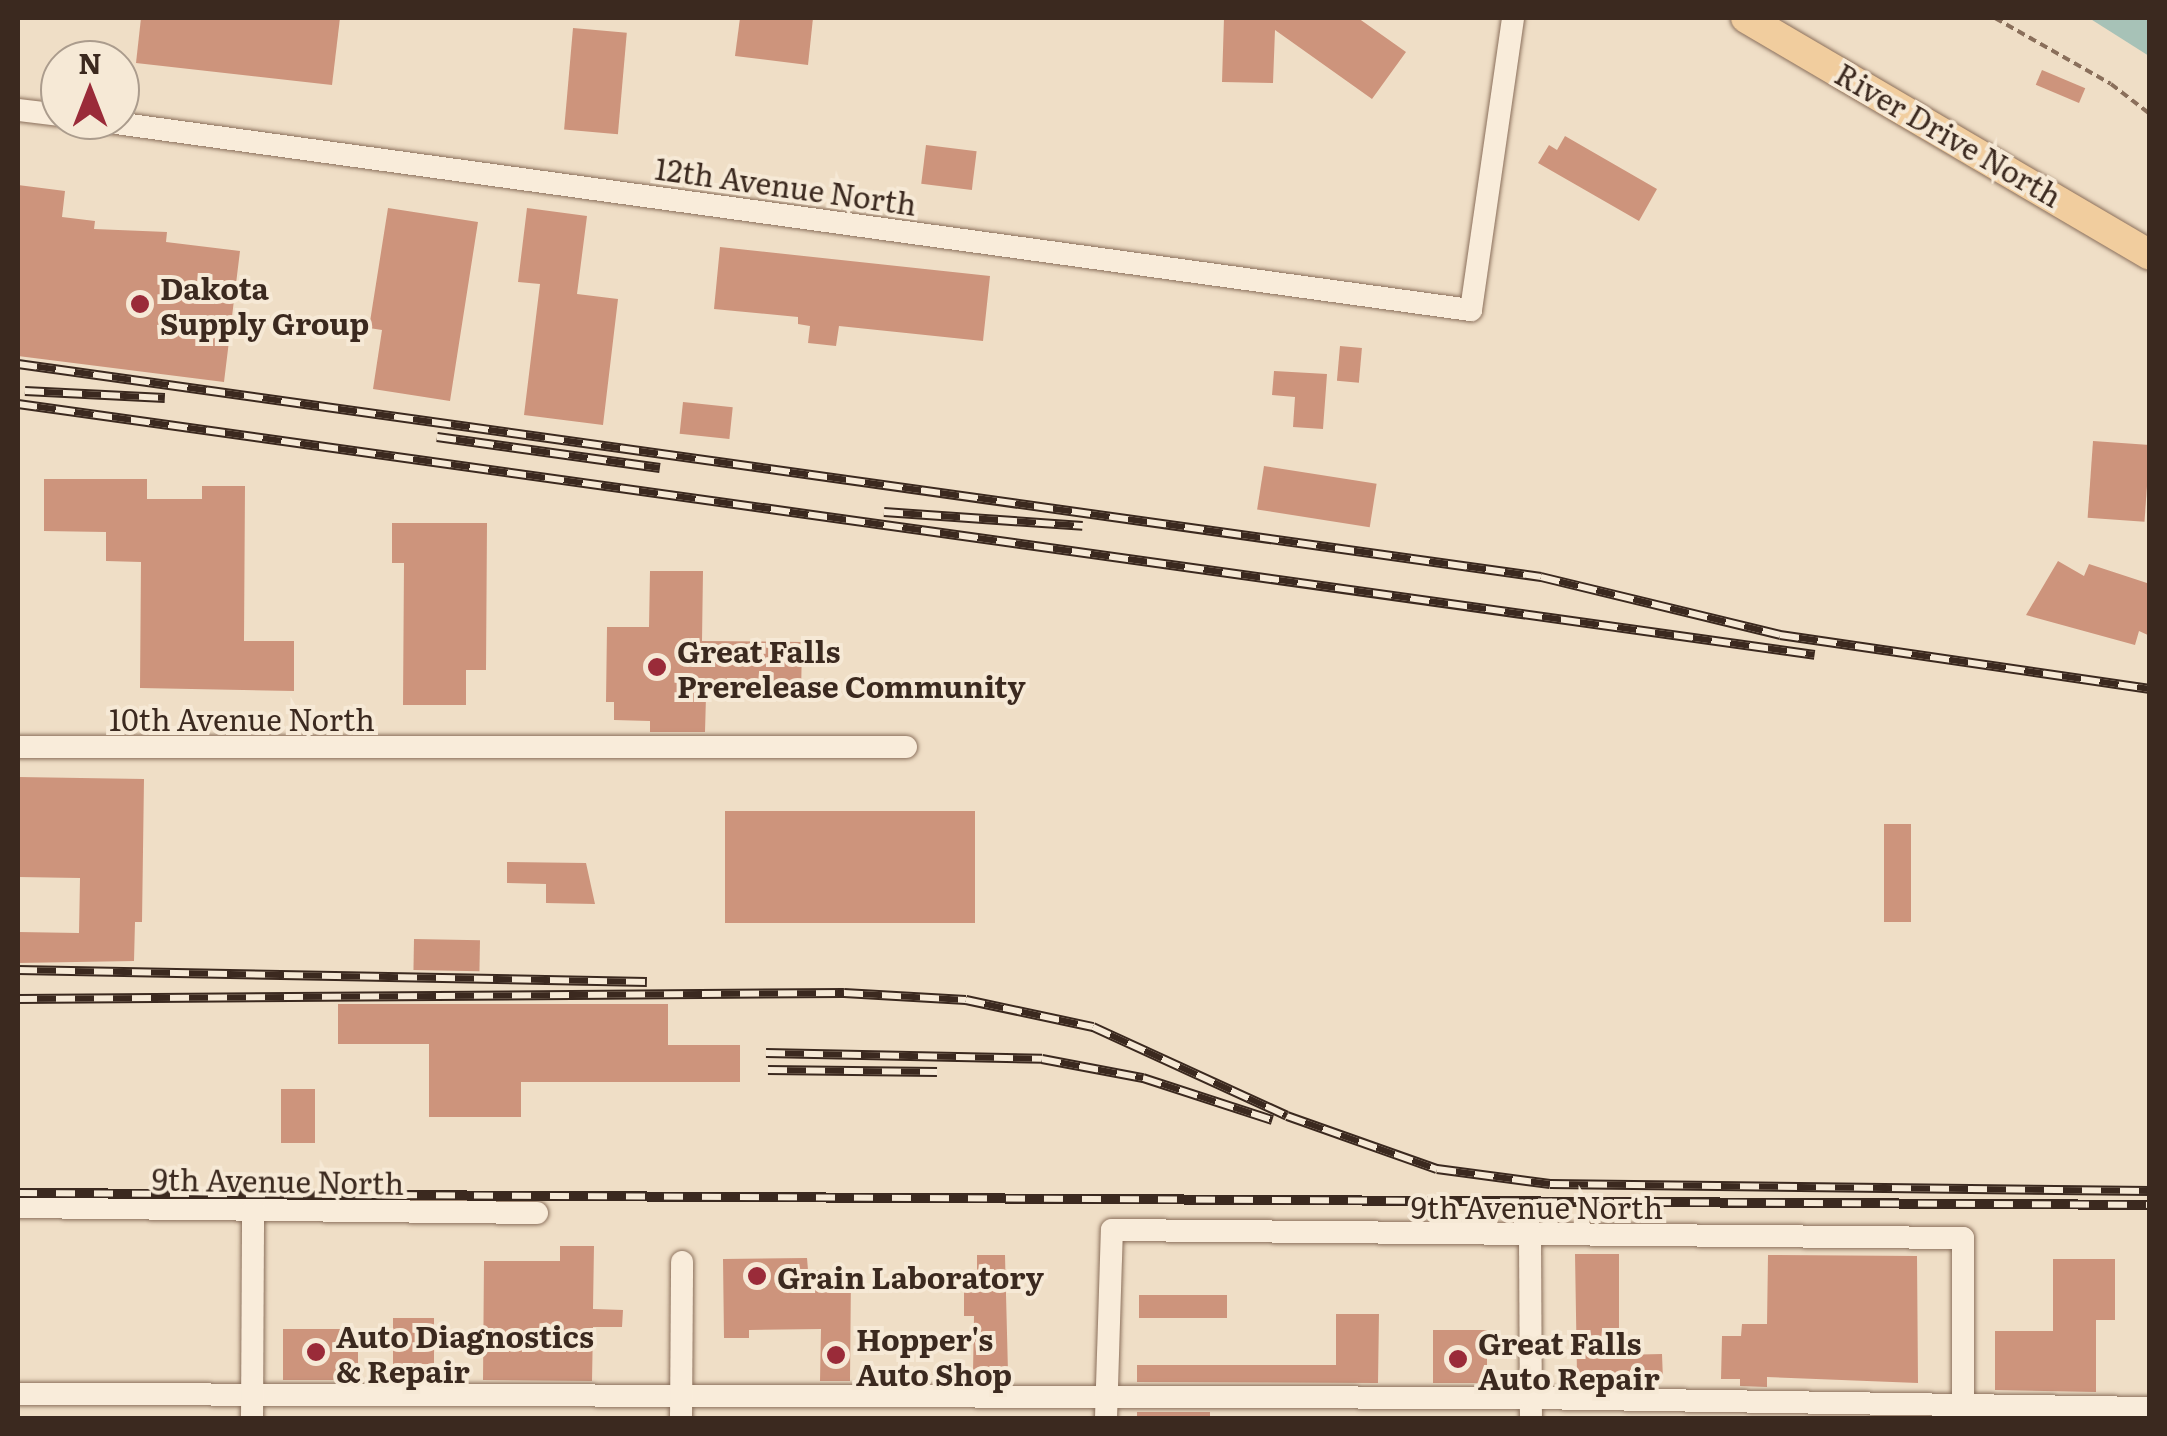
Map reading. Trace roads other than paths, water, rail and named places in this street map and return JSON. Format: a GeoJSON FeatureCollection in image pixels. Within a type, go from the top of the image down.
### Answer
{"type":"FeatureCollection","features":[{"type":"Feature","properties":{"kind":"main road","name":"River Drive North"},"geometry":{"type":"LineString","coordinates":[[1746,18],[2084,211],[2150,255]]}},
{"type":"Feature","properties":{"kind":"street","name":"12th Avenue North"},"geometry":{"type":"LineString","coordinates":[[140,126],[1471,310],[1514,18]]}},
{"type":"Feature","properties":{"kind":"street","name":"10th Avenue North"},"geometry":{"type":"LineString","coordinates":[[18,747],[906,747]]}},
{"type":"Feature","properties":{"kind":"street","name":"9th Avenue North"},"geometry":{"type":"LineString","coordinates":[[18,1207],[537,1213]]}},
{"type":"Feature","properties":{"kind":"street"},"geometry":{"type":"LineString","coordinates":[[252,1407],[254,1210]]}},
{"type":"Feature","properties":{"kind":"street","name":"9th Avenue North"},"geometry":{"type":"LineString","coordinates":[[1106,1410],[1112,1230],[1963,1238],[1963,1413]]}},
{"type":"Feature","properties":{"kind":"street"},"geometry":{"type":"LineString","coordinates":[[1530,1236],[1531,1408]]}},
{"type":"Feature","properties":{"kind":"street"},"geometry":{"type":"LineString","coordinates":[[681,1408],[682,1262]]}},
{"type":"Feature","properties":{"kind":"street"},"geometry":{"type":"LineString","coordinates":[[18,1394],[252,1407],[1531,1408],[1963,1413],[2150,1408]]}},
{"type":"Feature","properties":{"kind":"railway"},"geometry":{"type":"LineString","coordinates":[[18,364],[1541,577],[1780,635],[2150,689]]}},
{"type":"Feature","properties":{"kind":"railway"},"geometry":{"type":"LineString","coordinates":[[25,391],[165,398]]}},
{"type":"Feature","properties":{"kind":"railway"},"geometry":{"type":"LineString","coordinates":[[18,404],[1815,655]]}},
{"type":"Feature","properties":{"kind":"railway"},"geometry":{"type":"LineString","coordinates":[[437,437],[660,468]]}},
{"type":"Feature","properties":{"kind":"railway"},"geometry":{"type":"LineString","coordinates":[[884,512],[1083,526]]}},
{"type":"Feature","properties":{"kind":"railway"},"geometry":{"type":"LineString","coordinates":[[18,970],[647,982]]}},
{"type":"Feature","properties":{"kind":"railway"},"geometry":{"type":"LineString","coordinates":[[18,999],[844,993],[966,1000],[1093,1027],[1287,1116],[1437,1169],[1550,1184],[2150,1191]]}},
{"type":"Feature","properties":{"kind":"railway"},"geometry":{"type":"LineString","coordinates":[[766,1053],[1042,1059],[1143,1078],[1272,1120]]}},
{"type":"Feature","properties":{"kind":"railway"},"geometry":{"type":"LineString","coordinates":[[768,1070],[937,1072]]}},
{"type":"Feature","properties":{"kind":"railway"},"geometry":{"type":"LineString","coordinates":[[18,1193],[2150,1205]]}},
{"type":"Feature","properties":{"kind":"place","name":"Dakota Supply Group"},"geometry":{"type":"Point","coordinates":[140,304]}},
{"type":"Feature","properties":{"kind":"place","name":"Great Falls Prerelease Community"},"geometry":{"type":"Point","coordinates":[657,667]}},
{"type":"Feature","properties":{"kind":"place","name":"Grain Laboratory"},"geometry":{"type":"Point","coordinates":[757,1276]}},
{"type":"Feature","properties":{"kind":"place","name":"Auto Diagnostics & Repair"},"geometry":{"type":"Point","coordinates":[316,1352]}},
{"type":"Feature","properties":{"kind":"place","name":"Hopper's Auto Shop"},"geometry":{"type":"Point","coordinates":[836,1355]}},
{"type":"Feature","properties":{"kind":"place","name":"Great Falls Auto Repair"},"geometry":{"type":"Point","coordinates":[1458,1359]}}]}
